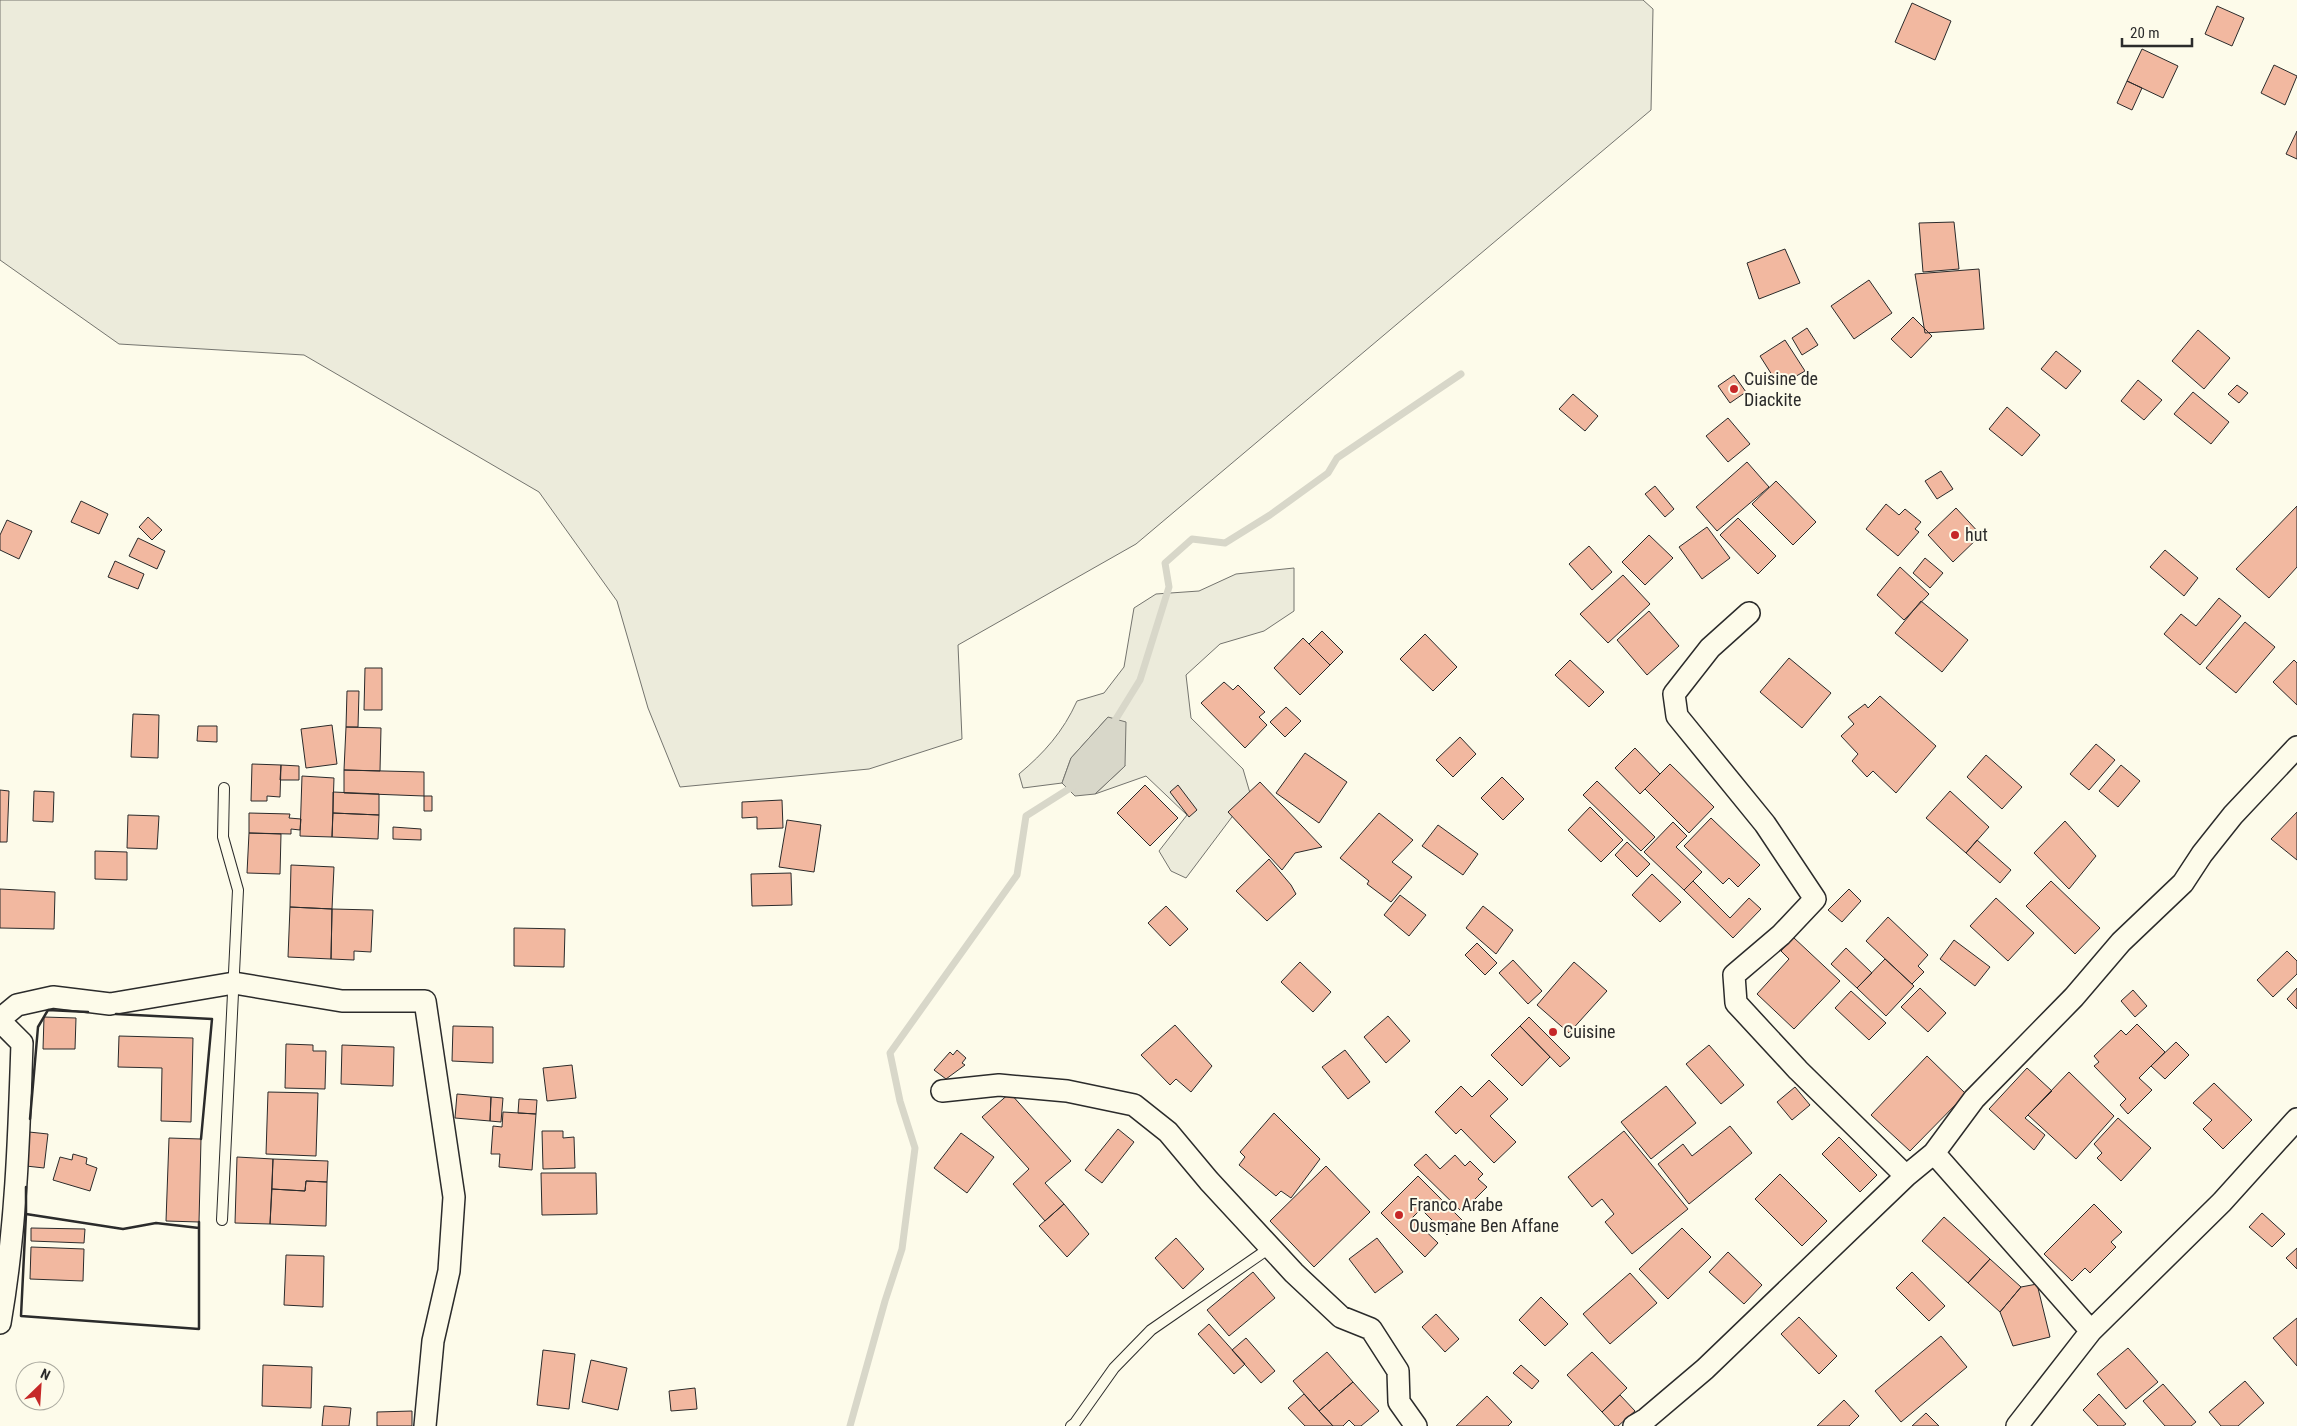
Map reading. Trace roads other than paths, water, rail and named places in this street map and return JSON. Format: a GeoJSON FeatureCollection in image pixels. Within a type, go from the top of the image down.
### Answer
{"type":"FeatureCollection","features":[{"type":"Feature","properties":{"kind":"street"},"geometry":{"type":"LineString","coordinates":[[1749,612],[1710,648],[1674,694],[1677,716],[1766,824],[1815,899],[1781,935],[1734,975],[1736,1003],[1798,1070],[1906,1176]]}},
{"type":"Feature","properties":{"kind":"street"},"geometry":{"type":"LineString","coordinates":[[1634,1426],[1646,1419],[1705,1369],[1906,1176],[1934,1153],[1974,1099],[2074,997],[2121,942],[2183,883],[2202,854],[2233,814],[2297,748]]}},
{"type":"Feature","properties":{"kind":"street"},"geometry":{"type":"LineString","coordinates":[[0,1323],[8,1279],[19,1147],[22,1043],[0,1020],[17,1005],[53,997],[110,1004],[234,983],[342,1001],[425,1001],[454,1197],[449,1272],[432,1341],[425,1426]]}},
{"type":"Feature","properties":{"kind":"street"},"geometry":{"type":"LineString","coordinates":[[942,1091],[999,1085],[1067,1091],[1134,1105],[1168,1132],[1209,1181],[1294,1273],[1341,1317],[1371,1329],[1398,1371],[1399,1402],[1416,1426]]}},
{"type":"Feature","properties":{"kind":"street"},"geometry":{"type":"LineString","coordinates":[[2017,1426],[2091,1331],[2222,1202],[2297,1119]]}},
{"type":"Feature","properties":{"kind":"street"},"geometry":{"type":"LineString","coordinates":[[1934,1153],[2091,1331]]}},
{"type":"Feature","properties":{"kind":"lane"},"geometry":{"type":"LineString","coordinates":[[222,1220],[238,890],[223,837],[224,788]]}},
{"type":"Feature","properties":{"kind":"lane"},"geometry":{"type":"LineString","coordinates":[[1071,1426],[1114,1368],[1151,1330],[1271,1247]]}},
{"type":"Feature","properties":{"kind":"waterway"},"geometry":{"type":"LineString","coordinates":[[1111,727],[1140,680],[1169,587],[1165,563],[1192,539],[1225,543],[1270,515],[1328,473],[1337,458],[1461,374]]}},
{"type":"Feature","properties":{"kind":"waterway"},"geometry":{"type":"LineString","coordinates":[[850,1426],[885,1301],[902,1249],[915,1148],[900,1101],[890,1053],[1017,875],[1026,816],[1075,785]]}},
{"type":"Feature","properties":{"kind":"place","name":"Cuisine de Diackite"},"geometry":{"type":"Point","coordinates":[1734,389]}},
{"type":"Feature","properties":{"kind":"place","name":"hut"},"geometry":{"type":"Point","coordinates":[1955,535]}},
{"type":"Feature","properties":{"kind":"place","name":"Cuisine"},"geometry":{"type":"Point","coordinates":[1553,1032]}},
{"type":"Feature","properties":{"kind":"place","name":"Franco Arabe Ousmane Ben Affane"},"geometry":{"type":"Point","coordinates":[1399,1215]}}]}
